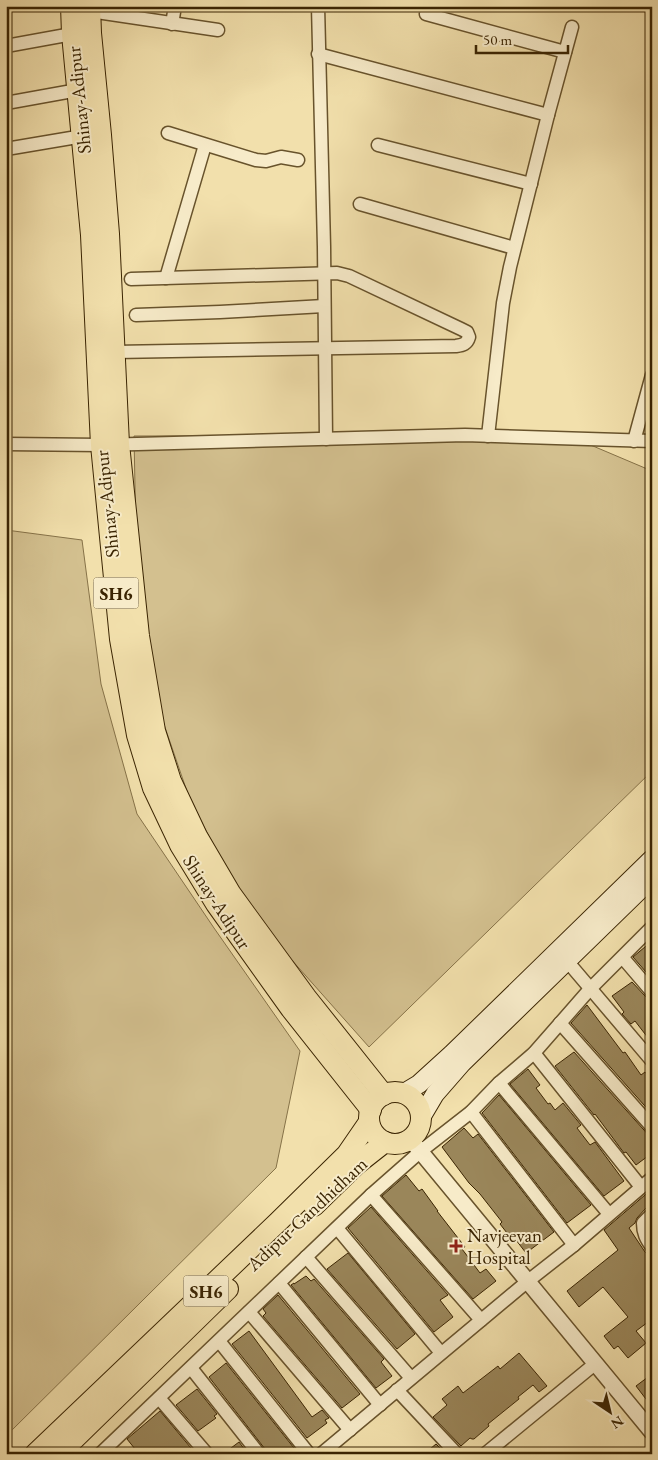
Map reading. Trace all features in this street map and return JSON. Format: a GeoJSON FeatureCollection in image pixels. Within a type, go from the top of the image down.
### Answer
{"type":"FeatureCollection","features":[{"type":"Feature","properties":{"kind":"main road","name":"Shinay-Adipur"},"geometry":{"type":"LineString","coordinates":[[83,8],[72,34],[110,445],[120,639],[137,735],[154,788],[180,845],[216,904],[370,1116]]}},
{"type":"Feature","properties":{"kind":"main road","name":"Shinay-Adipur"},"geometry":{"type":"LineString","coordinates":[[83,8],[109,234],[115,352],[110,445],[155,731],[171,781],[197,836],[231,894],[306,998],[384,1095]]}},
{"type":"Feature","properties":{"kind":"main road"},"geometry":{"type":"LineString","coordinates":[[404,1094],[419,1084],[452,1054],[652,859]]}},
{"type":"Feature","properties":{"kind":"main road"},"geometry":{"type":"LineString","coordinates":[[422,1116],[435,1094],[462,1063],[652,878]]}},
{"type":"Feature","properties":{"kind":"main road"},"geometry":{"type":"LineString","coordinates":[[384,1095],[394,1092],[404,1094],[413,1099],[419,1106],[422,1116],[421,1125],[417,1133],[416,1146],[385,1142]]}},
{"type":"Feature","properties":{"kind":"main road","name":"SH6"},"geometry":{"type":"LineString","coordinates":[[36,1454],[347,1154],[370,1116],[376,1101],[384,1095]]}},
{"type":"Feature","properties":{"kind":"main road","name":"SH6"},"geometry":{"type":"LineString","coordinates":[[370,1116],[372,1130],[377,1137],[385,1142]]}},
{"type":"Feature","properties":{"kind":"main road","name":"Adipur-Gandhidham"},"geometry":{"type":"LineString","coordinates":[[59,1454],[357,1164],[385,1142]]}},
{"type":"Feature","properties":{"kind":"street"},"geometry":{"type":"LineString","coordinates":[[172,24],[175,6]]}},
{"type":"Feature","properties":{"kind":"street"},"geometry":{"type":"LineString","coordinates":[[318,6],[326,439]]}},
{"type":"Feature","properties":{"kind":"street"},"geometry":{"type":"LineString","coordinates":[[83,8],[218,30]]}},
{"type":"Feature","properties":{"kind":"street"},"geometry":{"type":"LineString","coordinates":[[426,14],[565,52]]}},
{"type":"Feature","properties":{"kind":"street"},"geometry":{"type":"LineString","coordinates":[[488,436],[504,303],[514,248],[572,27]]}},
{"type":"Feature","properties":{"kind":"street"},"geometry":{"type":"LineString","coordinates":[[6,46],[72,34]]}},
{"type":"Feature","properties":{"kind":"street"},"geometry":{"type":"LineString","coordinates":[[318,54],[548,115]]}},
{"type":"Feature","properties":{"kind":"street"},"geometry":{"type":"LineString","coordinates":[[6,103],[78,90]]}},
{"type":"Feature","properties":{"kind":"street"},"geometry":{"type":"LineString","coordinates":[[168,133],[256,160],[281,157],[298,160]]}},
{"type":"Feature","properties":{"kind":"street"},"geometry":{"type":"LineString","coordinates":[[6,149],[82,136]]}},
{"type":"Feature","properties":{"kind":"street"},"geometry":{"type":"LineString","coordinates":[[378,144],[530,184]]}},
{"type":"Feature","properties":{"kind":"street"},"geometry":{"type":"LineString","coordinates":[[166,278],[205,145]]}},
{"type":"Feature","properties":{"kind":"street"},"geometry":{"type":"LineString","coordinates":[[360,204],[514,248]]}},
{"type":"Feature","properties":{"kind":"street"},"geometry":{"type":"LineString","coordinates":[[115,352],[456,346],[463,345],[468,341],[469,337],[467,332],[461,329],[349,276],[337,273],[131,278]]}},
{"type":"Feature","properties":{"kind":"street"},"geometry":{"type":"LineString","coordinates":[[136,315],[324,306]]}},
{"type":"Feature","properties":{"kind":"street"},"geometry":{"type":"LineString","coordinates":[[634,441],[652,375]]}},
{"type":"Feature","properties":{"kind":"street"},"geometry":{"type":"LineString","coordinates":[[9,441],[110,445],[465,435],[652,441]]}},
{"type":"Feature","properties":{"kind":"street"},"geometry":{"type":"LineString","coordinates":[[109,1451],[159,1398],[371,1195],[416,1146],[470,1112],[499,1083],[534,1053],[590,989],[652,928]]}},
{"type":"Feature","properties":{"kind":"street"},"geometry":{"type":"LineString","coordinates":[[623,958],[652,992]]}},
{"type":"Feature","properties":{"kind":"street"},"geometry":{"type":"LineString","coordinates":[[567,961],[652,1061]]}},
{"type":"Feature","properties":{"kind":"street"},"geometry":{"type":"LineString","coordinates":[[560,1023],[652,1128]]}},
{"type":"Feature","properties":{"kind":"street"},"geometry":{"type":"LineString","coordinates":[[534,1053],[641,1187]]}},
{"type":"Feature","properties":{"kind":"street"},"geometry":{"type":"LineString","coordinates":[[499,1083],[609,1214]]}},
{"type":"Feature","properties":{"kind":"street"},"geometry":{"type":"LineString","coordinates":[[470,1112],[574,1245]]}},
{"type":"Feature","properties":{"kind":"street"},"geometry":{"type":"LineString","coordinates":[[416,1146],[652,1432]]}},
{"type":"Feature","properties":{"kind":"street"},"geometry":{"type":"LineString","coordinates":[[321,1454],[528,1281],[574,1245],[652,1178]]}},
{"type":"Feature","properties":{"kind":"street"},"geometry":{"type":"LineString","coordinates":[[371,1195],[481,1320]]}},
{"type":"Feature","properties":{"kind":"street"},"geometry":{"type":"LineString","coordinates":[[652,1214],[643,1223],[643,1231],[652,1247]]}},
{"type":"Feature","properties":{"kind":"street"},"geometry":{"type":"LineString","coordinates":[[337,1228],[442,1353]]}},
{"type":"Feature","properties":{"kind":"street"},"geometry":{"type":"LineString","coordinates":[[306,1258],[411,1378]]}},
{"type":"Feature","properties":{"kind":"street"},"geometry":{"type":"LineString","coordinates":[[279,1284],[380,1405]]}},
{"type":"Feature","properties":{"kind":"street"},"geometry":{"type":"LineString","coordinates":[[249,1312],[350,1430]]}},
{"type":"Feature","properties":{"kind":"street"},"geometry":{"type":"LineString","coordinates":[[219,1341],[309,1454]]}},
{"type":"Feature","properties":{"kind":"street"},"geometry":{"type":"LineString","coordinates":[[485,1454],[596,1364]]}},
{"type":"Feature","properties":{"kind":"street"},"geometry":{"type":"LineString","coordinates":[[190,1368],[259,1454]]}},
{"type":"Feature","properties":{"kind":"street"},"geometry":{"type":"LineString","coordinates":[[397,1390],[457,1454]]}},
{"type":"Feature","properties":{"kind":"street"},"geometry":{"type":"LineString","coordinates":[[159,1398],[206,1454]]}},
{"type":"Feature","properties":{"kind":"shaded area"},"geometry":{"type":"Polygon","coordinates":[[[567,435],[652,471],[652,771],[369,1047],[274,940],[232,879],[191,803],[157,704],[137,590],[134,436],[567,435]]]}},
{"type":"Feature","properties":{"kind":"shaded area"},"geometry":{"type":"Polygon","coordinates":[[[6,530],[82,540],[101,684],[137,814],[300,1051],[276,1168],[6,1436],[6,530]]]}},
{"type":"Feature","properties":{"kind":"building"},"geometry":{"type":"Polygon","coordinates":[[[652,941],[652,979],[633,957],[652,941]]]}},
{"type":"Feature","properties":{"kind":"building"},"geometry":{"type":"Polygon","coordinates":[[[632,982],[646,997],[652,1000],[652,1043],[635,1021],[631,1024],[622,1014],[624,1012],[612,996],[632,982]]]}},
{"type":"Feature","properties":{"kind":"building"},"geometry":{"type":"Polygon","coordinates":[[[587,1005],[641,1075],[645,1072],[652,1081],[652,1114],[571,1023],[587,1005]]]}},
{"type":"Feature","properties":{"kind":"building"},"geometry":{"type":"Polygon","coordinates":[[[574,1052],[652,1139],[652,1153],[636,1165],[626,1152],[624,1153],[595,1114],[555,1066],[574,1052]]]}},
{"type":"Feature","properties":{"kind":"building"},"geometry":{"type":"Polygon","coordinates":[[[528,1069],[540,1085],[536,1088],[548,1104],[550,1103],[555,1110],[563,1103],[581,1125],[577,1128],[590,1145],[595,1142],[624,1181],[604,1196],[510,1084],[528,1069]]]}},
{"type":"Feature","properties":{"kind":"building"},"geometry":{"type":"Polygon","coordinates":[[[499,1095],[591,1205],[567,1223],[482,1113],[499,1095]]]}},
{"type":"Feature","properties":{"kind":"building"},"geometry":{"type":"Polygon","coordinates":[[[464,1128],[473,1138],[478,1134],[554,1232],[526,1253],[516,1240],[514,1242],[500,1224],[502,1222],[442,1147],[464,1128]]]}},
{"type":"Feature","properties":{"kind":"building"},"geometry":{"type":"Polygon","coordinates":[[[406,1175],[419,1191],[422,1189],[465,1247],[462,1249],[480,1273],[486,1269],[496,1281],[473,1299],[382,1196],[406,1175]]]}},
{"type":"Feature","properties":{"kind":"building"},"geometry":{"type":"Polygon","coordinates":[[[652,1189],[652,1206],[646,1208],[629,1228],[645,1252],[652,1258],[652,1319],[636,1331],[646,1343],[628,1358],[618,1346],[614,1349],[604,1336],[628,1317],[603,1287],[579,1307],[567,1291],[618,1250],[604,1230],[652,1189]]]}},
{"type":"Feature","properties":{"kind":"building"},"geometry":{"type":"Polygon","coordinates":[[[371,1207],[448,1295],[440,1300],[453,1317],[434,1332],[348,1228],[371,1207]]]}},
{"type":"Feature","properties":{"kind":"building"},"geometry":{"type":"Polygon","coordinates":[[[348,1253],[415,1334],[397,1349],[327,1269],[348,1253]]]}},
{"type":"Feature","properties":{"kind":"building"},"geometry":{"type":"Polygon","coordinates":[[[306,1276],[311,1281],[314,1279],[384,1359],[381,1362],[392,1376],[376,1388],[291,1285],[306,1276]]]}},
{"type":"Feature","properties":{"kind":"building"},"geometry":{"type":"Polygon","coordinates":[[[278,1295],[360,1394],[342,1408],[263,1316],[266,1313],[263,1309],[278,1295]]]}},
{"type":"Feature","properties":{"kind":"building"},"geometry":{"type":"Polygon","coordinates":[[[249,1331],[312,1417],[322,1410],[329,1418],[325,1420],[327,1423],[307,1438],[232,1344],[249,1331]]]}},
{"type":"Feature","properties":{"kind":"building"},"geometry":{"type":"Polygon","coordinates":[[[519,1353],[547,1386],[539,1392],[533,1385],[488,1424],[489,1426],[474,1439],[470,1438],[461,1446],[433,1417],[447,1405],[442,1399],[458,1386],[463,1393],[498,1366],[500,1369],[519,1353]]]}},
{"type":"Feature","properties":{"kind":"building"},"geometry":{"type":"Polygon","coordinates":[[[226,1363],[298,1454],[267,1454],[209,1377],[226,1363]]]}},
{"type":"Feature","properties":{"kind":"building"},"geometry":{"type":"Polygon","coordinates":[[[652,1374],[652,1407],[636,1386],[652,1374]]]}},
{"type":"Feature","properties":{"kind":"building"},"geometry":{"type":"Polygon","coordinates":[[[197,1389],[217,1414],[214,1416],[216,1418],[198,1431],[176,1405],[197,1389]]]}},
{"type":"Feature","properties":{"kind":"building"},"geometry":{"type":"Polygon","coordinates":[[[160,1411],[196,1454],[139,1454],[127,1439],[160,1411]]]}},
{"type":"Feature","properties":{"kind":"building"},"geometry":{"type":"Polygon","coordinates":[[[239,1442],[248,1454],[223,1454],[239,1442]]]}},
{"type":"Feature","properties":{"kind":"building"},"geometry":{"type":"Polygon","coordinates":[[[436,1444],[446,1454],[424,1454],[436,1444]]]}},
{"type":"Feature","properties":{"kind":"place","name":"Navjeevan Hospital"},"geometry":{"type":"Point","coordinates":[456,1246]}}]}
